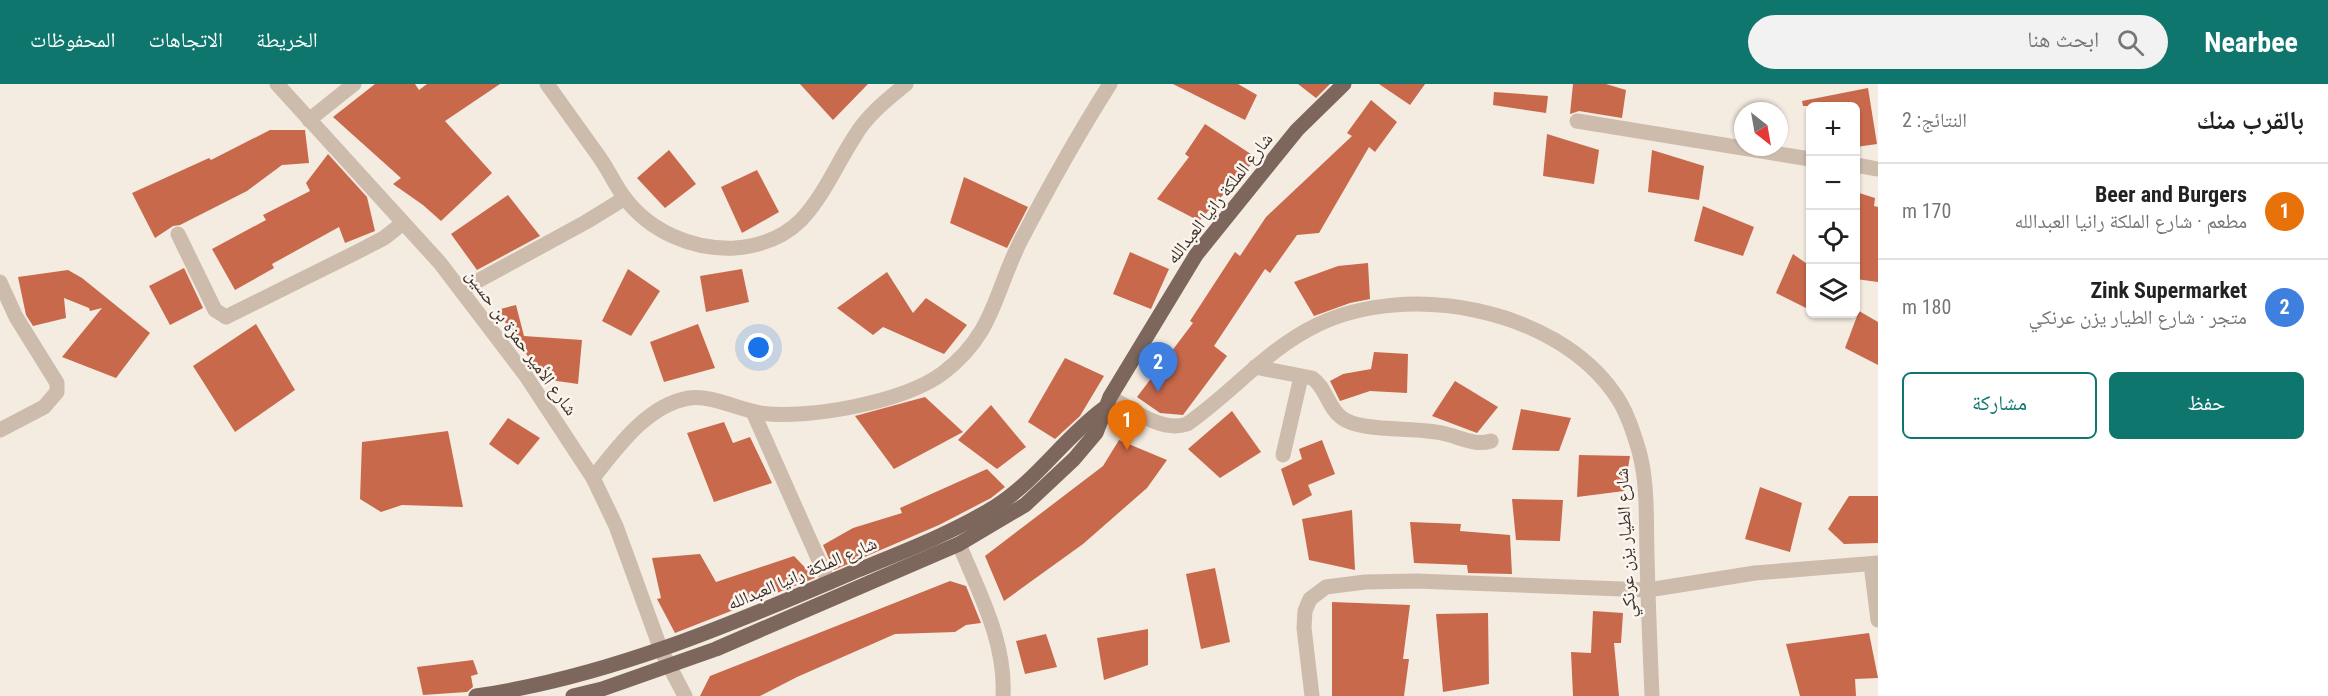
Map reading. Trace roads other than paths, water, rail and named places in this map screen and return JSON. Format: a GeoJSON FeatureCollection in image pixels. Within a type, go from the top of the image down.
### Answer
{"type":"FeatureCollection","features":[{"type":"Feature","properties":{"kind":"main road","name":"شارع الملكة رانيا العبدالله"},"geometry":{"type":"LineString","coordinates":[[573,696],[602,689],[717,649],[959,544],[1025,505],[1047,486],[1096,433],[1107,403],[1196,255],[1297,130],[1344,84]]}},
{"type":"Feature","properties":{"kind":"main road","name":"شارع الملكة رانيا العبدالله"},"geometry":{"type":"LineString","coordinates":[[476,696],[565,678],[661,650],[829,583],[953,530],[1020,490],[1082,425],[1107,403]]}},
{"type":"Feature","properties":{"kind":"street","name":"شارع الأمير حمزة بن حسين"},"geometry":{"type":"LineString","coordinates":[[277,84],[403,223],[460,290],[526,376],[593,478],[616,526],[661,650],[685,696]]}},
{"type":"Feature","properties":{"kind":"street"},"geometry":{"type":"LineString","coordinates":[[309,120],[354,84]]}},
{"type":"Feature","properties":{"kind":"street"},"geometry":{"type":"LineString","coordinates":[[547,84],[615,180],[625,198],[662,232],[680,240],[723,248],[749,247],[768,242],[785,233],[801,220],[817,200],[856,133],[883,103],[906,84]]}},
{"type":"Feature","properties":{"kind":"street"},"geometry":{"type":"LineString","coordinates":[[593,478],[636,429],[671,404],[689,399],[706,398],[753,412],[780,416],[835,410],[926,383],[962,356],[992,316],[1015,252],[1051,182],[1110,84]]}},
{"type":"Feature","properties":{"kind":"street"},"geometry":{"type":"LineString","coordinates":[[1577,122],[1806,158]]}},
{"type":"Feature","properties":{"kind":"street"},"geometry":{"type":"LineString","coordinates":[[1860,166],[1878,169]]}},
{"type":"Feature","properties":{"kind":"street"},"geometry":{"type":"LineString","coordinates":[[460,290],[586,222],[625,198]]}},
{"type":"Feature","properties":{"kind":"street"},"geometry":{"type":"LineString","coordinates":[[178,234],[215,310],[226,317],[384,238],[403,223]]}},
{"type":"Feature","properties":{"kind":"street"},"geometry":{"type":"LineString","coordinates":[[0,282],[16,317],[57,383],[57,392],[44,407],[0,430]]}},
{"type":"Feature","properties":{"kind":"street","name":"شارع الطيار يزن عرنكي"},"geometry":{"type":"LineString","coordinates":[[1107,403],[1160,423],[1178,427],[1203,413],[1256,367],[1316,325],[1349,312],[1379,304],[1429,303],[1486,312],[1562,345],[1592,368],[1615,393],[1623,406],[1641,462],[1652,696]]}},
{"type":"Feature","properties":{"kind":"street"},"geometry":{"type":"LineString","coordinates":[[1256,367],[1316,380],[1333,409],[1342,419],[1354,424],[1423,429],[1470,442],[1491,441]]}},
{"type":"Feature","properties":{"kind":"street"},"geometry":{"type":"LineString","coordinates":[[1283,455],[1301,377]]}},
{"type":"Feature","properties":{"kind":"street"},"geometry":{"type":"LineString","coordinates":[[753,412],[829,583]]}},
{"type":"Feature","properties":{"kind":"street"},"geometry":{"type":"LineString","coordinates":[[959,544],[1002,656],[1003,696]]}},
{"type":"Feature","properties":{"kind":"street"},"geometry":{"type":"LineString","coordinates":[[1312,696],[1304,628],[1305,611],[1310,599],[1326,587],[1365,582],[1416,581],[1648,590],[1755,573],[1874,563],[1878,620]]}},
{"type":"Feature","properties":{"kind":"place","name":"Zink Supermarket"},"geometry":{"type":"Point","coordinates":[1158,392]}},
{"type":"Feature","properties":{"kind":"place","name":"Beer and Burgers"},"geometry":{"type":"Point","coordinates":[1127,450]}}]}
